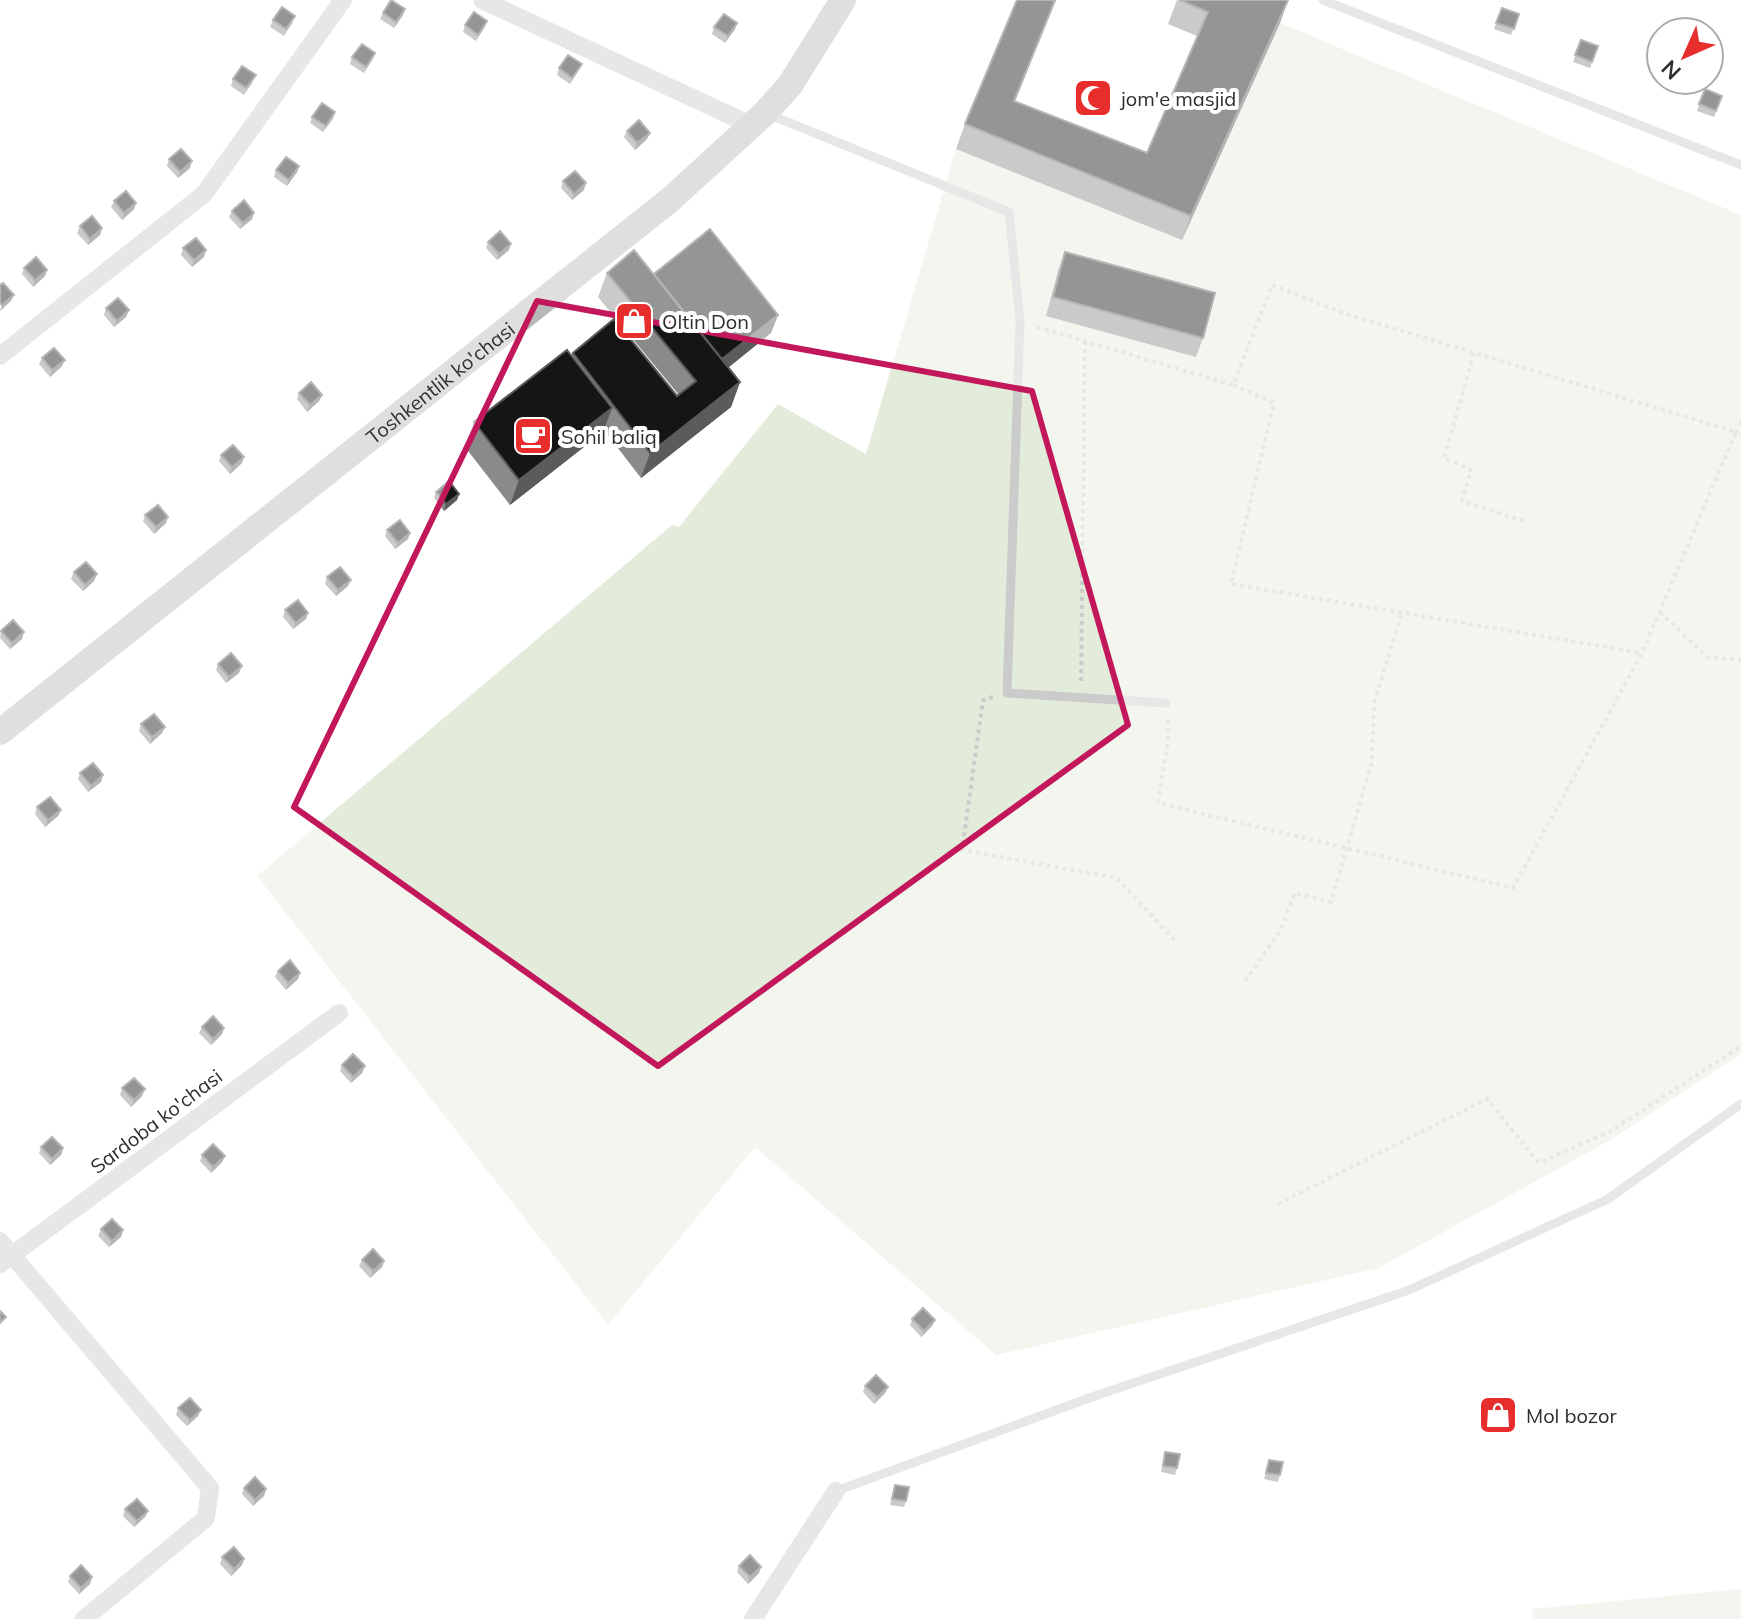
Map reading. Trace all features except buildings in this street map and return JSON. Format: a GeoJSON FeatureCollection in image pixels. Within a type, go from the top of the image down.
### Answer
{"type":"FeatureCollection","features":[{"type":"Feature","properties":{"kind":"main road","name":"Toshkentlik ko'chasi"},"geometry":{"type":"LineString","coordinates":[[0,732],[671,199],[759,120],[790,85],[843,0]]}},
{"type":"Feature","properties":{"kind":"street"},"geometry":{"type":"LineString","coordinates":[[0,356],[204,194],[343,0]]}},
{"type":"Feature","properties":{"kind":"street"},"geometry":{"type":"LineString","coordinates":[[482,0],[759,120]]}},
{"type":"Feature","properties":{"kind":"street","name":"Sardoba ko'chasi"},"geometry":{"type":"LineString","coordinates":[[4,1254],[339,1013]]}},
{"type":"Feature","properties":{"kind":"street"},"geometry":{"type":"LineString","coordinates":[[4,1254],[210,1488],[206,1518],[84,1619]]}},
{"type":"Feature","properties":{"kind":"street"},"geometry":{"type":"LineString","coordinates":[[753,1619],[836,1491]]}},
{"type":"Feature","properties":{"kind":"lane"},"geometry":{"type":"LineString","coordinates":[[1323,0],[1741,165]]}},
{"type":"Feature","properties":{"kind":"lane"},"geometry":{"type":"LineString","coordinates":[[759,120],[1009,212],[1020,322],[1007,693],[1166,703]]}},
{"type":"Feature","properties":{"kind":"lane"},"geometry":{"type":"LineString","coordinates":[[836,1491],[1092,1397],[1409,1290],[1608,1199],[1741,1104]]}},
{"type":"Feature","properties":{"kind":"path"},"geometry":{"type":"LineString","coordinates":[[1233,385],[1272,285],[1343,313],[1739,433]]}},
{"type":"Feature","properties":{"kind":"path"},"geometry":{"type":"LineString","coordinates":[[1020,322],[1233,385],[1274,403],[1231,584],[1642,653]]}},
{"type":"Feature","properties":{"kind":"path"},"geometry":{"type":"LineString","coordinates":[[1081,699],[1085,341]]}},
{"type":"Feature","properties":{"kind":"path"},"geometry":{"type":"LineString","coordinates":[[1474,353],[1444,458],[1471,470],[1462,501],[1524,521]]}},
{"type":"Feature","properties":{"kind":"path"},"geometry":{"type":"LineString","coordinates":[[1166,703],[1169,734],[1158,803],[1513,888],[1642,653],[1739,433],[1741,422]]}},
{"type":"Feature","properties":{"kind":"path"},"geometry":{"type":"LineString","coordinates":[[1660,612],[1707,657],[1741,660]]}},
{"type":"Feature","properties":{"kind":"path"},"geometry":{"type":"LineString","coordinates":[[1245,981],[1280,931],[1295,893],[1331,902],[1372,762],[1374,703],[1402,613]]}},
{"type":"Feature","properties":{"kind":"path"},"geometry":{"type":"LineString","coordinates":[[1007,693],[983,700],[962,850],[1117,878],[1178,944]]}},
{"type":"Feature","properties":{"kind":"path"},"geometry":{"type":"LineString","coordinates":[[1278,1204],[1487,1099],[1539,1163],[1611,1131],[1741,1046]]}},
{"type":"Feature","properties":{"kind":"highlighted area"},"geometry":{"type":"Polygon","coordinates":[[[537,301],[1032,391],[1128,725],[658,1066],[294,807],[537,301]]]}},
{"type":"Feature","properties":{"kind":"green space"},"geometry":{"type":"Polygon","coordinates":[[[1280,23],[1741,215],[1741,1054],[1612,1139],[1379,1268],[996,1355],[755,1147],[608,1325],[257,876],[672,525],[679,527],[778,404],[866,454],[956,149],[1182,240],[1280,23]]]}},
{"type":"Feature","properties":{"kind":"green space"},"geometry":{"type":"Polygon","coordinates":[[[1741,1589],[1741,1619],[1533,1619],[1532,1609],[1741,1589]]]}},
{"type":"Feature","properties":{"kind":"place","name":"jom'e masjid"},"geometry":{"type":"Point","coordinates":[1093,98]}},
{"type":"Feature","properties":{"kind":"place","name":"Oltin Don"},"geometry":{"type":"Point","coordinates":[634,321]}},
{"type":"Feature","properties":{"kind":"place","name":"Sohil baliq"},"geometry":{"type":"Point","coordinates":[533,436]}},
{"type":"Feature","properties":{"kind":"place","name":"Mol bozor"},"geometry":{"type":"Point","coordinates":[1498,1415]}}]}
